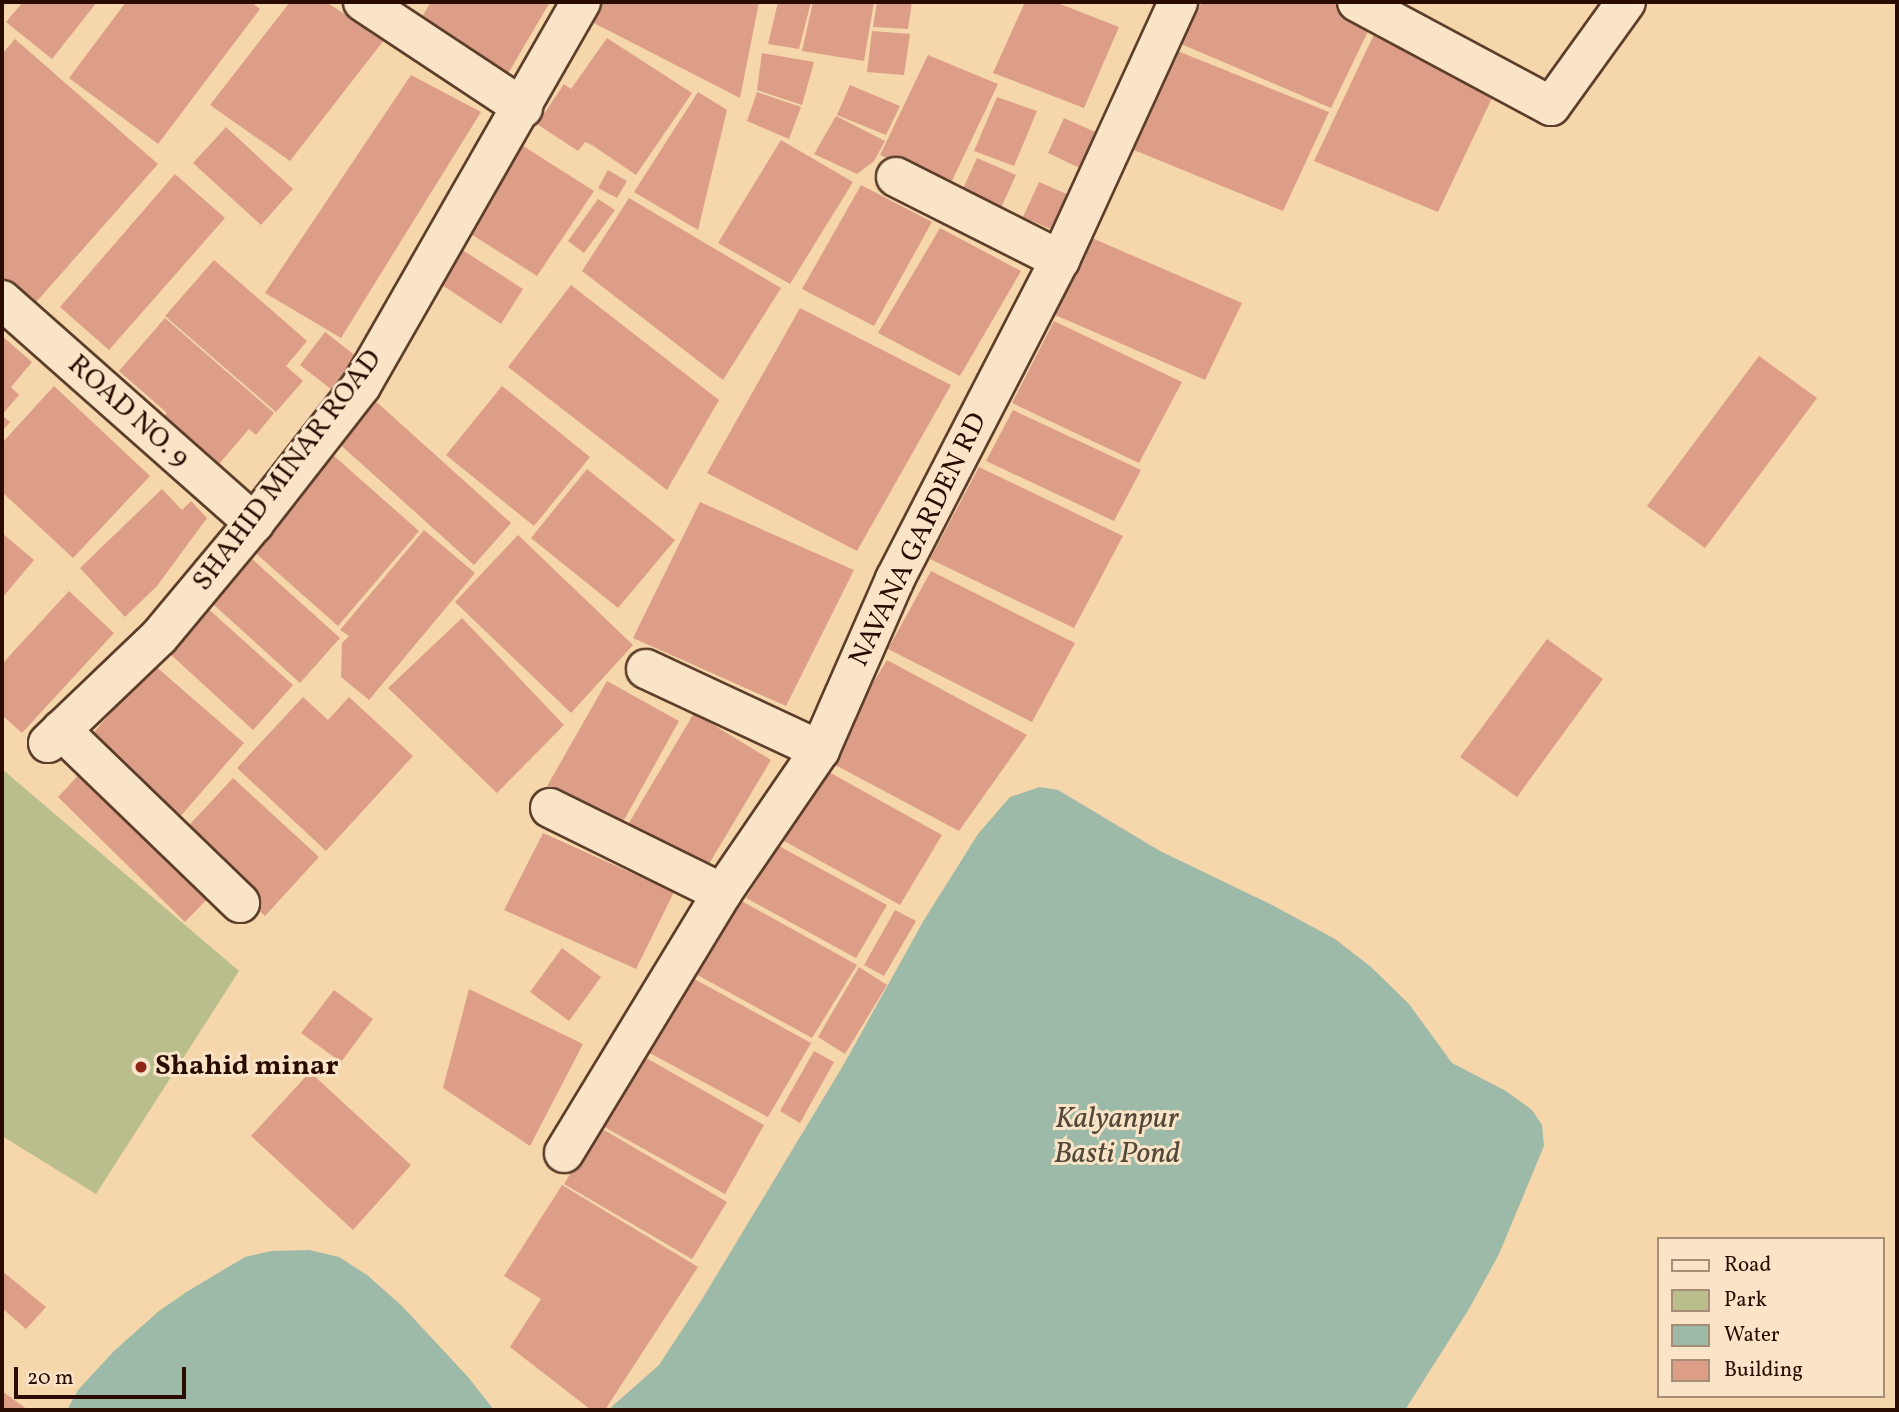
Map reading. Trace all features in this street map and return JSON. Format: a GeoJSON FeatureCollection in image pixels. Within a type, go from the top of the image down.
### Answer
{"type":"FeatureCollection","features":[{"type":"Feature","properties":{"kind":"street"},"geometry":{"type":"LineString","coordinates":[[363,2],[523,108]]}},
{"type":"Feature","properties":{"kind":"street","name":"SHAHID MINAR ROAD"},"geometry":{"type":"LineString","coordinates":[[240,903],[55,736],[159,636],[254,523],[361,386],[523,108],[581,2]]}},
{"type":"Feature","properties":{"kind":"street","name":"NAVANA GARDEN RD"},"geometry":{"type":"LineString","coordinates":[[564,1153],[722,893],[820,750],[895,579],[1060,260],[1178,2]]}},
{"type":"Feature","properties":{"kind":"street"},"geometry":{"type":"LineString","coordinates":[[1357,2],[1551,106],[1626,2]]}},
{"type":"Feature","properties":{"kind":"street"},"geometry":{"type":"LineString","coordinates":[[896,177],[1060,260]]}},
{"type":"Feature","properties":{"kind":"street","name":"ROAD NO. 9"},"geometry":{"type":"LineString","coordinates":[[2,300],[254,523]]}},
{"type":"Feature","properties":{"kind":"street"},"geometry":{"type":"LineString","coordinates":[[646,669],[820,750]]}},
{"type":"Feature","properties":{"kind":"street"},"geometry":{"type":"LineString","coordinates":[[550,808],[722,893]]}},
{"type":"Feature","properties":{"kind":"green space"},"geometry":{"type":"Polygon","coordinates":[[[2,769],[239,971],[96,1194],[2,1136],[2,769]]]}},
{"type":"Feature","properties":{"kind":"water","name":"Kalyanpur Basti Pond"},"geometry":{"type":"Polygon","coordinates":[[[1040,787],[1058,790],[1160,851],[1335,939],[1371,967],[1409,1004],[1452,1063],[1506,1091],[1532,1110],[1542,1125],[1544,1146],[1499,1254],[1469,1309],[1405,1410],[608,1410],[659,1365],[701,1301],[844,1064],[924,920],[978,834],[1010,797],[1040,787]]]}},
{"type":"Feature","properties":{"kind":"water"},"geometry":{"type":"Polygon","coordinates":[[[309,1250],[339,1257],[367,1275],[402,1306],[468,1377],[494,1410],[67,1410],[78,1390],[114,1351],[159,1311],[188,1291],[245,1257],[271,1251],[309,1250]]]}},
{"type":"Feature","properties":{"kind":"building"},"geometry":{"type":"Polygon","coordinates":[[[23,2],[97,2],[52,59],[6,22],[23,2]]]}},
{"type":"Feature","properties":{"kind":"building"},"geometry":{"type":"Polygon","coordinates":[[[126,2],[251,2],[260,9],[158,144],[69,78],[126,2]]]}},
{"type":"Feature","properties":{"kind":"building"},"geometry":{"type":"Polygon","coordinates":[[[290,2],[326,2],[384,40],[290,161],[210,105],[290,2]]]}},
{"type":"Feature","properties":{"kind":"building"},"geometry":{"type":"Polygon","coordinates":[[[431,2],[550,2],[503,82],[412,33],[431,2]]]}},
{"type":"Feature","properties":{"kind":"building"},"geometry":{"type":"Polygon","coordinates":[[[596,2],[759,2],[740,98],[586,19],[596,2]]]}},
{"type":"Feature","properties":{"kind":"building"},"geometry":{"type":"Polygon","coordinates":[[[778,2],[811,2],[799,49],[768,44],[778,2]]]}},
{"type":"Feature","properties":{"kind":"building"},"geometry":{"type":"Polygon","coordinates":[[[813,2],[874,2],[864,61],[802,51],[813,2]]]}},
{"type":"Feature","properties":{"kind":"building"},"geometry":{"type":"Polygon","coordinates":[[[877,2],[912,2],[908,29],[873,27],[877,2]]]}},
{"type":"Feature","properties":{"kind":"building"},"geometry":{"type":"Polygon","coordinates":[[[1025,2],[1055,2],[1119,27],[1084,108],[993,73],[1025,2]]]}},
{"type":"Feature","properties":{"kind":"building"},"geometry":{"type":"Polygon","coordinates":[[[1202,2],[1333,2],[1374,19],[1331,108],[1181,44],[1202,2]]]}},
{"type":"Feature","properties":{"kind":"building"},"geometry":{"type":"Polygon","coordinates":[[[1377,28],[1501,79],[1438,212],[1314,161],[1377,28]]]}},
{"type":"Feature","properties":{"kind":"building"},"geometry":{"type":"Polygon","coordinates":[[[872,31],[910,34],[904,75],[867,72],[872,31]]]}},
{"type":"Feature","properties":{"kind":"building"},"geometry":{"type":"Polygon","coordinates":[[[607,38],[692,93],[636,175],[592,145],[585,142],[578,151],[537,124],[564,84],[571,89],[607,38]]]}},
{"type":"Feature","properties":{"kind":"building"},"geometry":{"type":"Polygon","coordinates":[[[15,39],[158,164],[23,317],[2,298],[2,54],[15,39]]]}},
{"type":"Feature","properties":{"kind":"building"},"geometry":{"type":"Polygon","coordinates":[[[1175,50],[1329,112],[1283,211],[1129,148],[1175,50]]]}},
{"type":"Feature","properties":{"kind":"building"},"geometry":{"type":"Polygon","coordinates":[[[762,53],[814,62],[802,105],[757,90],[762,53]]]}},
{"type":"Feature","properties":{"kind":"building"},"geometry":{"type":"Polygon","coordinates":[[[928,55],[998,84],[950,185],[880,155],[928,55]]]}},
{"type":"Feature","properties":{"kind":"building"},"geometry":{"type":"Polygon","coordinates":[[[411,75],[481,112],[341,338],[265,293],[411,75]]]}},
{"type":"Feature","properties":{"kind":"building"},"geometry":{"type":"Polygon","coordinates":[[[850,85],[900,106],[886,135],[837,115],[850,85]]]}},
{"type":"Feature","properties":{"kind":"building"},"geometry":{"type":"Polygon","coordinates":[[[698,92],[727,110],[698,230],[634,192],[698,92]]]}},
{"type":"Feature","properties":{"kind":"building"},"geometry":{"type":"Polygon","coordinates":[[[757,92],[801,107],[789,139],[747,121],[757,92]]]}},
{"type":"Feature","properties":{"kind":"building"},"geometry":{"type":"Polygon","coordinates":[[[997,97],[1037,111],[1014,166],[974,151],[997,97]]]}},
{"type":"Feature","properties":{"kind":"building"},"geometry":{"type":"Polygon","coordinates":[[[836,116],[885,141],[874,161],[857,174],[814,154],[836,116]]]}},
{"type":"Feature","properties":{"kind":"building"},"geometry":{"type":"Polygon","coordinates":[[[1064,118],[1104,136],[1088,172],[1048,153],[1064,118]]]}},
{"type":"Feature","properties":{"kind":"building"},"geometry":{"type":"Polygon","coordinates":[[[226,127],[293,189],[261,225],[193,163],[226,127]]]}},
{"type":"Feature","properties":{"kind":"building"},"geometry":{"type":"Polygon","coordinates":[[[781,140],[853,182],[790,284],[718,243],[781,140]]]}},
{"type":"Feature","properties":{"kind":"building"},"geometry":{"type":"Polygon","coordinates":[[[520,144],[594,191],[537,276],[463,229],[520,144]]]}},
{"type":"Feature","properties":{"kind":"building"},"geometry":{"type":"Polygon","coordinates":[[[977,158],[1016,175],[1000,210],[961,193],[977,158]]]}},
{"type":"Feature","properties":{"kind":"building"},"geometry":{"type":"Polygon","coordinates":[[[608,170],[627,181],[617,198],[598,188],[608,170]]]}},
{"type":"Feature","properties":{"kind":"building"},"geometry":{"type":"Polygon","coordinates":[[[175,174],[225,218],[109,350],[60,307],[175,174]]]}},
{"type":"Feature","properties":{"kind":"building"},"geometry":{"type":"Polygon","coordinates":[[[1039,182],[1078,199],[1062,234],[1023,217],[1039,182]]]}},
{"type":"Feature","properties":{"kind":"building"},"geometry":{"type":"Polygon","coordinates":[[[861,185],[932,222],[874,326],[802,289],[861,185]]]}},
{"type":"Feature","properties":{"kind":"building"},"geometry":{"type":"Polygon","coordinates":[[[629,198],[781,288],[723,380],[582,271],[629,198]]]}},
{"type":"Feature","properties":{"kind":"building"},"geometry":{"type":"Polygon","coordinates":[[[598,199],[615,210],[584,253],[568,241],[598,199]]]}},
{"type":"Feature","properties":{"kind":"building"},"geometry":{"type":"Polygon","coordinates":[[[940,228],[1021,271],[960,376],[878,333],[940,228]]]}},
{"type":"Feature","properties":{"kind":"building"},"geometry":{"type":"Polygon","coordinates":[[[1092,238],[1242,303],[1205,380],[1055,315],[1092,238]]]}},
{"type":"Feature","properties":{"kind":"building"},"geometry":{"type":"Polygon","coordinates":[[[461,249],[523,289],[501,324],[439,283],[461,249]]]}},
{"type":"Feature","properties":{"kind":"building"},"geometry":{"type":"Polygon","coordinates":[[[214,260],[307,341],[286,366],[303,381],[276,412],[165,316],[214,260]]]}},
{"type":"Feature","properties":{"kind":"building"},"geometry":{"type":"Polygon","coordinates":[[[571,285],[719,400],[667,490],[508,367],[571,285]]]}},
{"type":"Feature","properties":{"kind":"building"},"geometry":{"type":"Polygon","coordinates":[[[800,308],[951,385],[857,551],[707,473],[800,308]]]}},
{"type":"Feature","properties":{"kind":"building"},"geometry":{"type":"Polygon","coordinates":[[[165,318],[274,413],[256,435],[249,429],[214,470],[158,422],[167,413],[119,371],[165,318]]]}},
{"type":"Feature","properties":{"kind":"building"},"geometry":{"type":"Polygon","coordinates":[[[1054,321],[1182,382],[1139,463],[1012,403],[1054,321]]]}},
{"type":"Feature","properties":{"kind":"building"},"geometry":{"type":"Polygon","coordinates":[[[325,332],[361,360],[336,393],[300,365],[325,332]]]}},
{"type":"Feature","properties":{"kind":"building"},"geometry":{"type":"Polygon","coordinates":[[[2,336],[32,362],[11,387],[19,395],[2,415],[2,336]]]}},
{"type":"Feature","properties":{"kind":"building"},"geometry":{"type":"Polygon","coordinates":[[[1759,356],[1817,398],[1705,548],[1647,506],[1759,356]]]}},
{"type":"Feature","properties":{"kind":"building"},"geometry":{"type":"Polygon","coordinates":[[[54,386],[150,476],[73,558],[2,492],[2,443],[54,386]]]}},
{"type":"Feature","properties":{"kind":"building"},"geometry":{"type":"Polygon","coordinates":[[[502,386],[590,457],[534,526],[446,455],[502,386]]]}},
{"type":"Feature","properties":{"kind":"building"},"geometry":{"type":"Polygon","coordinates":[[[371,397],[511,523],[474,565],[334,439],[371,397]]]}},
{"type":"Feature","properties":{"kind":"building"},"geometry":{"type":"Polygon","coordinates":[[[1013,410],[1141,470],[1114,521],[986,461],[1013,410]]]}},
{"type":"Feature","properties":{"kind":"building"},"geometry":{"type":"Polygon","coordinates":[[[2,415],[10,422],[2,431],[2,415]]]}},
{"type":"Feature","properties":{"kind":"building"},"geometry":{"type":"Polygon","coordinates":[[[325,448],[419,531],[338,626],[244,543],[325,448]]]}},
{"type":"Feature","properties":{"kind":"building"},"geometry":{"type":"Polygon","coordinates":[[[979,467],[1123,536],[1074,628],[930,559],[979,467]]]}},
{"type":"Feature","properties":{"kind":"building"},"geometry":{"type":"Polygon","coordinates":[[[587,469],[675,540],[618,608],[531,538],[587,469]]]}},
{"type":"Feature","properties":{"kind":"building"},"geometry":{"type":"Polygon","coordinates":[[[162,489],[182,510],[191,501],[207,518],[157,586],[125,617],[80,568],[162,489]]]}},
{"type":"Feature","properties":{"kind":"building"},"geometry":{"type":"Polygon","coordinates":[[[700,502],[854,570],[786,706],[633,638],[700,502]]]}},
{"type":"Feature","properties":{"kind":"building"},"geometry":{"type":"Polygon","coordinates":[[[424,530],[475,573],[369,700],[341,677],[342,643],[349,636],[340,630],[424,530]]]}},
{"type":"Feature","properties":{"kind":"building"},"geometry":{"type":"Polygon","coordinates":[[[2,533],[34,560],[2,598],[2,533]]]}},
{"type":"Feature","properties":{"kind":"building"},"geometry":{"type":"Polygon","coordinates":[[[518,535],[633,645],[571,713],[455,602],[518,535]]]}},
{"type":"Feature","properties":{"kind":"building"},"geometry":{"type":"Polygon","coordinates":[[[242,550],[340,638],[300,683],[202,594],[242,550]]]}},
{"type":"Feature","properties":{"kind":"building"},"geometry":{"type":"Polygon","coordinates":[[[931,571],[1075,643],[1032,722],[888,649],[931,571]]]}},
{"type":"Feature","properties":{"kind":"building"},"geometry":{"type":"Polygon","coordinates":[[[69,591],[114,633],[22,733],[2,715],[2,664],[69,591]]]}},
{"type":"Feature","properties":{"kind":"building"},"geometry":{"type":"Polygon","coordinates":[[[195,597],[293,685],[253,730],[156,641],[195,597]]]}},
{"type":"Feature","properties":{"kind":"building"},"geometry":{"type":"Polygon","coordinates":[[[462,618],[564,725],[497,793],[388,688],[462,618]]]}},
{"type":"Feature","properties":{"kind":"building"},"geometry":{"type":"Polygon","coordinates":[[[1547,639],[1603,679],[1517,797],[1460,757],[1547,639]]]}},
{"type":"Feature","properties":{"kind":"building"},"geometry":{"type":"Polygon","coordinates":[[[887,660],[1027,735],[959,831],[826,760],[887,660]]]}},
{"type":"Feature","properties":{"kind":"building"},"geometry":{"type":"Polygon","coordinates":[[[153,664],[244,743],[179,818],[88,739],[153,664]]]}},
{"type":"Feature","properties":{"kind":"building"},"geometry":{"type":"Polygon","coordinates":[[[607,681],[679,721],[619,829],[546,788],[607,681]]]}},
{"type":"Feature","properties":{"kind":"building"},"geometry":{"type":"Polygon","coordinates":[[[303,697],[328,720],[349,697],[413,756],[326,851],[237,768],[303,697]]]}},
{"type":"Feature","properties":{"kind":"building"},"geometry":{"type":"Polygon","coordinates":[[[694,713],[771,760],[703,874],[626,828],[694,713]]]}},
{"type":"Feature","properties":{"kind":"building"},"geometry":{"type":"Polygon","coordinates":[[[87,766],[215,891],[185,922],[58,797],[87,766]]]}},
{"type":"Feature","properties":{"kind":"building"},"geometry":{"type":"Polygon","coordinates":[[[820,767],[942,835],[900,905],[777,837],[820,767]]]}},
{"type":"Feature","properties":{"kind":"building"},"geometry":{"type":"Polygon","coordinates":[[[233,778],[319,857],[265,916],[179,836],[233,778]]]}},
{"type":"Feature","properties":{"kind":"building"},"geometry":{"type":"Polygon","coordinates":[[[543,833],[674,892],[636,969],[504,910],[543,833]]]}},
{"type":"Feature","properties":{"kind":"building"},"geometry":{"type":"Polygon","coordinates":[[[779,846],[887,905],[856,958],[746,898],[779,846]]]}},
{"type":"Feature","properties":{"kind":"building"},"geometry":{"type":"Polygon","coordinates":[[[738,899],[857,965],[812,1038],[694,973],[738,899]]]}},
{"type":"Feature","properties":{"kind":"building"},"geometry":{"type":"Polygon","coordinates":[[[895,910],[916,921],[884,976],[864,965],[895,910]]]}},
{"type":"Feature","properties":{"kind":"building"},"geometry":{"type":"Polygon","coordinates":[[[562,948],[601,977],[569,1021],[530,992],[562,948]]]}},
{"type":"Feature","properties":{"kind":"building"},"geometry":{"type":"Polygon","coordinates":[[[859,967],[887,985],[845,1054],[818,1037],[859,967]]]}},
{"type":"Feature","properties":{"kind":"building"},"geometry":{"type":"Polygon","coordinates":[[[689,976],[811,1043],[768,1117],[644,1050],[689,976]]]}},
{"type":"Feature","properties":{"kind":"building"},"geometry":{"type":"Polygon","coordinates":[[[469,989],[583,1044],[530,1146],[443,1088],[469,989]]]}},
{"type":"Feature","properties":{"kind":"building"},"geometry":{"type":"Polygon","coordinates":[[[334,990],[373,1019],[341,1062],[301,1033],[334,990]]]}},
{"type":"Feature","properties":{"kind":"building"},"geometry":{"type":"Polygon","coordinates":[[[814,1051],[834,1062],[800,1123],[780,1111],[814,1051]]]}},
{"type":"Feature","properties":{"kind":"building"},"geometry":{"type":"Polygon","coordinates":[[[641,1055],[764,1125],[725,1194],[599,1124],[641,1055]]]}},
{"type":"Feature","properties":{"kind":"building"},"geometry":{"type":"Polygon","coordinates":[[[310,1072],[411,1165],[353,1230],[251,1136],[310,1072]]]}},
{"type":"Feature","properties":{"kind":"building"},"geometry":{"type":"Polygon","coordinates":[[[599,1127],[727,1202],[692,1259],[564,1184],[599,1127]]]}},
{"type":"Feature","properties":{"kind":"building"},"geometry":{"type":"Polygon","coordinates":[[[562,1185],[698,1267],[605,1410],[591,1410],[510,1347],[541,1299],[504,1276],[562,1185]]]}},
{"type":"Feature","properties":{"kind":"building"},"geometry":{"type":"Polygon","coordinates":[[[2,1271],[46,1307],[26,1329],[2,1308],[2,1271]]]}},
{"type":"Feature","properties":{"kind":"building"},"geometry":{"type":"Polygon","coordinates":[[[2,1391],[28,1410],[2,1410],[2,1391]]]}},
{"type":"Feature","properties":{"kind":"place","name":"Shahid minar"},"geometry":{"type":"Point","coordinates":[141,1067]}}]}
